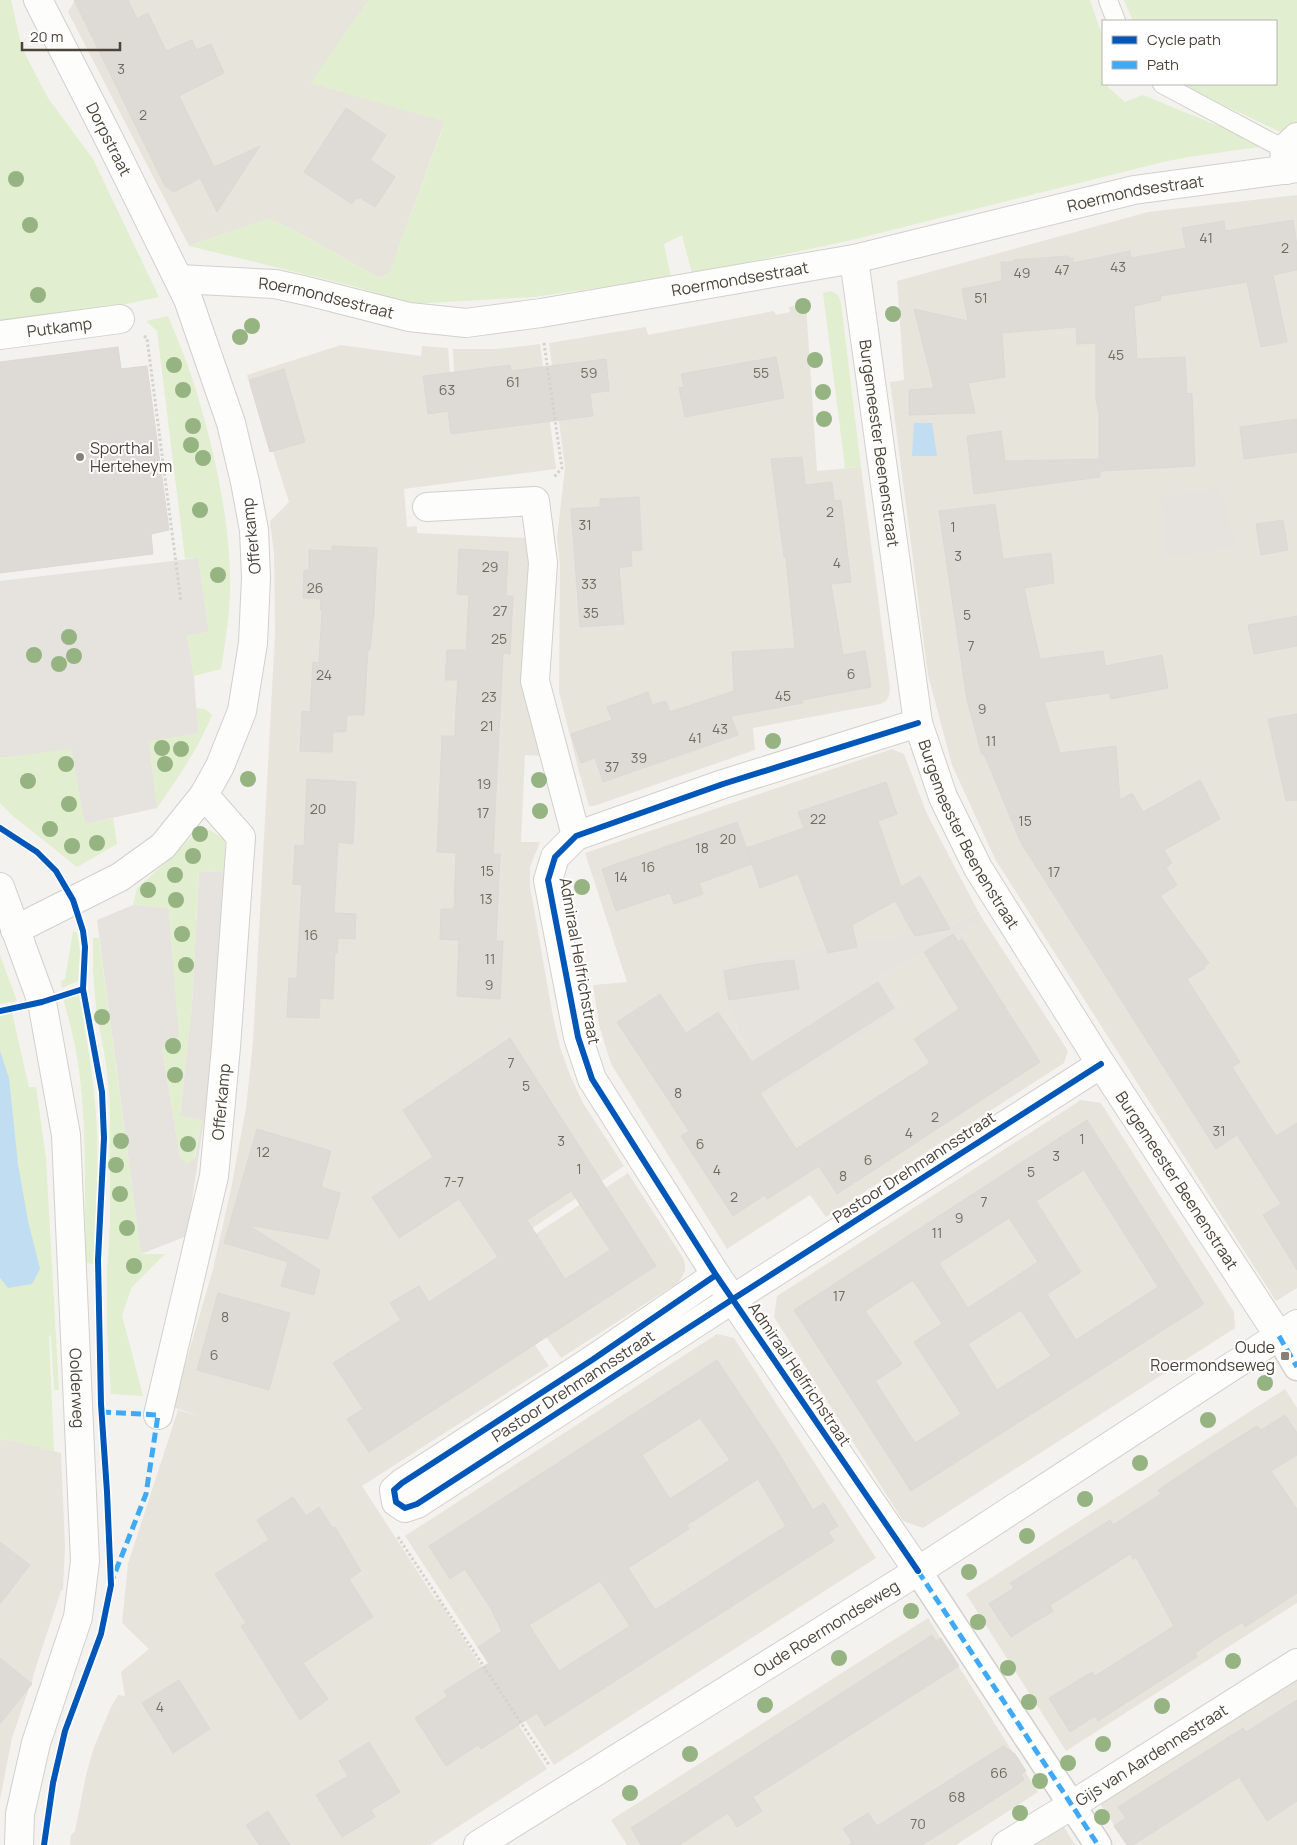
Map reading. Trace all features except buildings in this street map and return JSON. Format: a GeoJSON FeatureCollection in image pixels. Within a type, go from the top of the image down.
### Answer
{"type":"FeatureCollection","features":[{"type":"Feature","properties":{"kind":"street","name":"Dorpstraat"},"geometry":{"type":"LineString","coordinates":[[41,1],[179,279]]}},
{"type":"Feature","properties":{"kind":"street","name":"Roermondsestraat"},"geometry":{"type":"LineString","coordinates":[[179,279],[275,284],[409,317],[466,323],[532,315],[854,259],[1134,190],[1291,156]]}},
{"type":"Feature","properties":{"kind":"street","name":"Burgemeester Beenenstraat"},"geometry":{"type":"LineString","coordinates":[[854,259],[918,724],[943,797],[978,868],[1101,1064],[1288,1330]]}},
{"type":"Feature","properties":{"kind":"street","name":"Offerkamp"},"geometry":{"type":"LineString","coordinates":[[7,922],[120,877],[163,846],[204,795],[220,766],[242,711],[253,643],[256,578],[254,530],[231,423],[213,368],[179,279]]}},
{"type":"Feature","properties":{"kind":"street","name":"Putkamp"},"geometry":{"type":"LineString","coordinates":[[0,335],[130,326]]}},
{"type":"Feature","properties":{"kind":"street"},"geometry":{"type":"LineString","coordinates":[[427,507],[535,502],[543,563],[535,681],[576,836]]}},
{"type":"Feature","properties":{"kind":"street","name":"Admiraal Helfrichstraat"},"geometry":{"type":"LineString","coordinates":[[918,724],[723,784],[576,836],[555,857],[548,880],[578,1037],[592,1079],[716,1275],[918,1571]]}},
{"type":"Feature","properties":{"kind":"street","name":"Offerkamp"},"geometry":{"type":"LineString","coordinates":[[158,1415],[214,1176],[226,1047],[240,838],[204,795]]}},
{"type":"Feature","properties":{"kind":"street","name":"Oolderweg"},"geometry":{"type":"LineString","coordinates":[[0,887],[7,922],[29,963],[42,1002],[66,1135],[85,1561],[78,1617],[36,1743],[20,1814],[19,1845]]}},
{"type":"Feature","properties":{"kind":"street","name":"Pastoor Drehmannsstraat"},"geometry":{"type":"LineString","coordinates":[[716,1275],[592,1360],[402,1483],[394,1490],[396,1502],[405,1508],[416,1504],[1101,1064]]}},
{"type":"Feature","properties":{"kind":"street"},"geometry":{"type":"LineString","coordinates":[[1288,1330],[1297,1366]]}},
{"type":"Feature","properties":{"kind":"street","name":"Oude Roermondseweg"},"geometry":{"type":"LineString","coordinates":[[478,1845],[918,1571],[1288,1330]]}},
{"type":"Feature","properties":{"kind":"street"},"geometry":{"type":"LineString","coordinates":[[918,1571],[1098,1845]]}},
{"type":"Feature","properties":{"kind":"street","name":"Gijs van Aardennestraat"},"geometry":{"type":"LineString","coordinates":[[1006,1845],[1297,1663]]}},
{"type":"Feature","properties":{"kind":"lane"},"geometry":{"type":"LineString","coordinates":[[1108,0],[1116,20]]}},
{"type":"Feature","properties":{"kind":"lane"},"geometry":{"type":"LineString","coordinates":[[1164,85],[1291,156]]}},
{"type":"Feature","properties":{"kind":"path"},"geometry":{"type":"LineString","coordinates":[[130,326],[147,338],[181,602]]}},
{"type":"Feature","properties":{"kind":"path"},"geometry":{"type":"LineString","coordinates":[[535,502],[562,468],[545,344]]}},
{"type":"Feature","properties":{"kind":"path"},"geometry":{"type":"LineString","coordinates":[[405,1508],[394,1531],[566,1790]]}},
{"type":"Feature","properties":{"kind":"shaded area"},"geometry":{"type":"Polygon","coordinates":[[[75,0],[369,0],[311,83],[445,121],[391,272],[379,278],[294,230],[268,219],[189,246],[68,12],[75,0]]]}},
{"type":"Feature","properties":{"kind":"shaded area"},"geometry":{"type":"Polygon","coordinates":[[[1297,195],[1297,1288],[1276,1301],[995,859],[952,765],[928,675],[890,382],[904,380],[897,281],[1148,212],[1297,195]]]}},
{"type":"Feature","properties":{"kind":"shaded area"},"geometry":{"type":"Polygon","coordinates":[[[806,304],[817,471],[861,467],[890,688],[889,696],[886,701],[880,704],[753,728],[755,750],[594,806],[589,806],[559,692],[560,565],[557,538],[565,468],[549,343],[646,327],[648,335],[774,311],[776,315],[790,312],[789,307],[806,304]]]}},
{"type":"Feature","properties":{"kind":"shaded area"},"geometry":{"type":"Polygon","coordinates":[[[540,344],[556,469],[404,489],[407,527],[417,526],[417,533],[526,538],[542,756],[525,755],[521,842],[540,842],[530,867],[530,886],[560,1047],[583,1103],[624,1166],[496,1253],[499,1258],[628,1173],[683,1258],[685,1271],[679,1282],[561,1358],[546,1337],[535,1345],[549,1366],[362,1486],[436,1600],[438,1599],[547,1769],[430,1845],[70,1845],[71,1835],[75,1831],[86,1775],[94,1747],[118,1695],[125,1696],[121,1672],[149,1649],[122,1623],[128,1564],[178,1410],[199,1416],[173,1407],[213,1269],[231,1189],[246,1108],[253,1042],[275,634],[274,554],[270,521],[289,502],[273,452],[270,452],[247,375],[341,345],[421,356],[422,346],[448,348],[450,372],[454,372],[453,349],[497,349],[540,344]]]}},
{"type":"Feature","properties":{"kind":"shaded area"},"geometry":{"type":"Polygon","coordinates":[[[1220,488],[1236,547],[1167,557],[1161,498],[1220,488]]]}},
{"type":"Feature","properties":{"kind":"shaded area"},"geometry":{"type":"Polygon","coordinates":[[[198,558],[209,632],[187,636],[194,676],[198,733],[149,741],[157,808],[85,824],[71,749],[0,758],[0,581],[198,558]]]}},
{"type":"Feature","properties":{"kind":"shaded area"},"geometry":{"type":"Polygon","coordinates":[[[892,749],[904,754],[927,814],[978,911],[941,930],[724,999],[749,1053],[745,1057],[899,1010],[879,977],[984,921],[1068,1051],[1064,1063],[826,1217],[810,1195],[727,1249],[611,1064],[599,1025],[593,985],[627,982],[585,853],[892,749]]]}},
{"type":"Feature","properties":{"kind":"shaded area"},"geometry":{"type":"Polygon","coordinates":[[[199,871],[225,872],[214,1049],[187,1236],[141,1254],[97,920],[133,905],[168,908],[179,1036],[162,1049],[180,1157],[186,1164],[195,1158],[202,1120],[180,1116],[192,1005],[199,871]]]}},
{"type":"Feature","properties":{"kind":"shaded area"},"geometry":{"type":"Polygon","coordinates":[[[978,911],[984,921],[879,977],[899,1010],[765,1094],[745,1058],[749,1053],[724,999],[721,967],[941,930],[978,911]]]}},
{"type":"Feature","properties":{"kind":"shaded area"},"geometry":{"type":"Polygon","coordinates":[[[1081,1100],[1101,1103],[1234,1312],[1235,1328],[923,1528],[903,1521],[774,1317],[777,1296],[1081,1100]]]}},
{"type":"Feature","properties":{"kind":"shaded area"},"geometry":{"type":"Polygon","coordinates":[[[717,1334],[734,1338],[876,1558],[554,1765],[405,1536],[717,1334]]]}},
{"type":"Feature","properties":{"kind":"shaded area"},"geometry":{"type":"Polygon","coordinates":[[[1285,1389],[1297,1408],[1297,1603],[1066,1751],[966,1594],[1285,1389]]]}},
{"type":"Feature","properties":{"kind":"shaded area"},"geometry":{"type":"Polygon","coordinates":[[[3,1439],[61,1453],[65,1546],[63,1590],[61,1591],[32,1684],[12,1738],[0,1800],[0,1442],[3,1439]]]}},
{"type":"Feature","properties":{"kind":"shaded area"},"geometry":{"type":"Polygon","coordinates":[[[928,1618],[1038,1792],[956,1845],[627,1845],[611,1820],[928,1618]]]}},
{"type":"Feature","properties":{"kind":"shaded area"},"geometry":{"type":"Polygon","coordinates":[[[1297,1677],[1297,1845],[1127,1845],[1100,1803],[1297,1677]]]}},
{"type":"Feature","properties":{"kind":"shaded area"},"geometry":{"type":"Polygon","coordinates":[[[1062,1824],[1075,1845],[1030,1845],[1062,1824]]]}},
{"type":"Feature","properties":{"kind":"green space"},"geometry":{"type":"Polygon","coordinates":[[[0,0],[11,0],[22,48],[48,98],[93,159],[159,297],[122,305],[0,321],[0,0]]]}},
{"type":"Feature","properties":{"kind":"green space"},"geometry":{"type":"Polygon","coordinates":[[[369,0],[1090,0],[1102,35],[1102,85],[1109,85],[1108,87],[1125,102],[1143,95],[1248,138],[1259,147],[1163,162],[852,240],[692,274],[682,235],[664,244],[671,277],[534,297],[411,304],[353,286],[189,246],[268,219],[294,230],[379,278],[391,272],[445,122],[310,83],[369,0]]]}},
{"type":"Feature","properties":{"kind":"green space"},"geometry":{"type":"Polygon","coordinates":[[[1124,0],[1297,0],[1297,129],[1289,136],[1181,85],[1277,85],[1277,20],[1133,20],[1124,0]]]}},
{"type":"Feature","properties":{"kind":"green space"},"geometry":{"type":"Polygon","coordinates":[[[831,291],[838,295],[841,303],[861,467],[845,468],[823,293],[831,291]]]}},
{"type":"Feature","properties":{"kind":"green space"},"geometry":{"type":"Polygon","coordinates":[[[168,316],[191,375],[215,460],[225,515],[230,568],[227,632],[221,669],[194,676],[187,636],[209,632],[198,558],[185,559],[157,331],[146,321],[168,316]]]}},
{"type":"Feature","properties":{"kind":"green space"},"geometry":{"type":"Polygon","coordinates":[[[196,708],[205,709],[212,715],[194,751],[157,808],[149,740],[198,733],[196,708]]]}},
{"type":"Feature","properties":{"kind":"green space"},"geometry":{"type":"Polygon","coordinates":[[[71,748],[85,824],[113,818],[117,844],[77,867],[13,816],[0,803],[0,758],[71,748]]]}},
{"type":"Feature","properties":{"kind":"green space"},"geometry":{"type":"Polygon","coordinates":[[[200,828],[210,830],[225,840],[225,872],[199,871],[192,1005],[180,1116],[202,1120],[194,1159],[185,1164],[180,1157],[162,1049],[168,908],[133,905],[137,888],[170,859],[200,828]]]}},
{"type":"Feature","properties":{"kind":"green space"},"geometry":{"type":"Polygon","coordinates":[[[73,932],[77,932],[80,952],[78,981],[62,988],[61,981],[65,979],[73,932]]]}},
{"type":"Feature","properties":{"kind":"green space"},"geometry":{"type":"Polygon","coordinates":[[[93,938],[99,938],[141,1254],[165,1254],[132,1287],[122,1315],[143,1396],[111,1394],[107,1332],[107,1272],[110,1225],[110,1105],[106,1063],[96,1009],[93,938]]]}},
{"type":"Feature","properties":{"kind":"green space"},"geometry":{"type":"Polygon","coordinates":[[[0,955],[17,1001],[0,1004],[0,955]]]}},
{"type":"Feature","properties":{"kind":"green space"},"geometry":{"type":"Polygon","coordinates":[[[73,994],[79,995],[96,1114],[97,1170],[93,1264],[86,1263],[84,1146],[80,1077],[71,1027],[63,998],[73,994]]]}},
{"type":"Feature","properties":{"kind":"green space"},"geometry":{"type":"Polygon","coordinates":[[[12,1013],[29,1087],[36,1087],[46,1158],[59,1390],[54,1390],[51,1335],[49,1336],[54,1451],[4,1439],[0,1442],[0,1016],[12,1013]]]}},
{"type":"Feature","properties":{"kind":"water"},"geometry":{"type":"Polygon","coordinates":[[[914,423],[932,423],[937,456],[912,456],[914,423]]]}},
{"type":"Feature","properties":{"kind":"water"},"geometry":{"type":"Polygon","coordinates":[[[0,1051],[9,1078],[18,1164],[28,1221],[40,1269],[32,1284],[8,1288],[0,1278],[0,1051]]]}},
{"type":"Feature","properties":{"kind":"marked path"},"geometry":{"type":"LineString","coordinates":[[1279,1336],[1297,1367]]}},
{"type":"Feature","properties":{"kind":"marked path"},"geometry":{"type":"LineString","coordinates":[[101,1412],[158,1415],[146,1494],[113,1578]]}},
{"type":"Feature","properties":{"kind":"marked path"},"geometry":{"type":"LineString","coordinates":[[918,1571],[1098,1845]]}},
{"type":"Feature","properties":{"kind":"cycle path"},"geometry":{"type":"LineString","coordinates":[[918,723],[723,784],[576,836],[555,857],[548,880],[578,1037],[592,1079],[716,1275],[918,1571]]}},
{"type":"Feature","properties":{"kind":"cycle path"},"geometry":{"type":"LineString","coordinates":[[0,828],[37,852],[56,871],[73,900],[83,931],[85,947],[83,989],[102,1092],[104,1138],[98,1260],[101,1404],[111,1585],[101,1634],[65,1731],[53,1783],[44,1845]]}},
{"type":"Feature","properties":{"kind":"cycle path"},"geometry":{"type":"LineString","coordinates":[[0,1011],[42,1002],[83,989]]}},
{"type":"Feature","properties":{"kind":"cycle path"},"geometry":{"type":"LineString","coordinates":[[716,1275],[592,1360],[402,1483],[394,1490],[396,1502],[405,1508],[417,1504],[1101,1064]]}},
{"type":"Feature","properties":{"kind":"place","name":"Sporthal Herteheym"},"geometry":{"type":"Point","coordinates":[80,457]}},
{"type":"Feature","properties":{"kind":"place","name":"Oude Roermondseweg"},"geometry":{"type":"Point","coordinates":[1285,1356]}}]}
